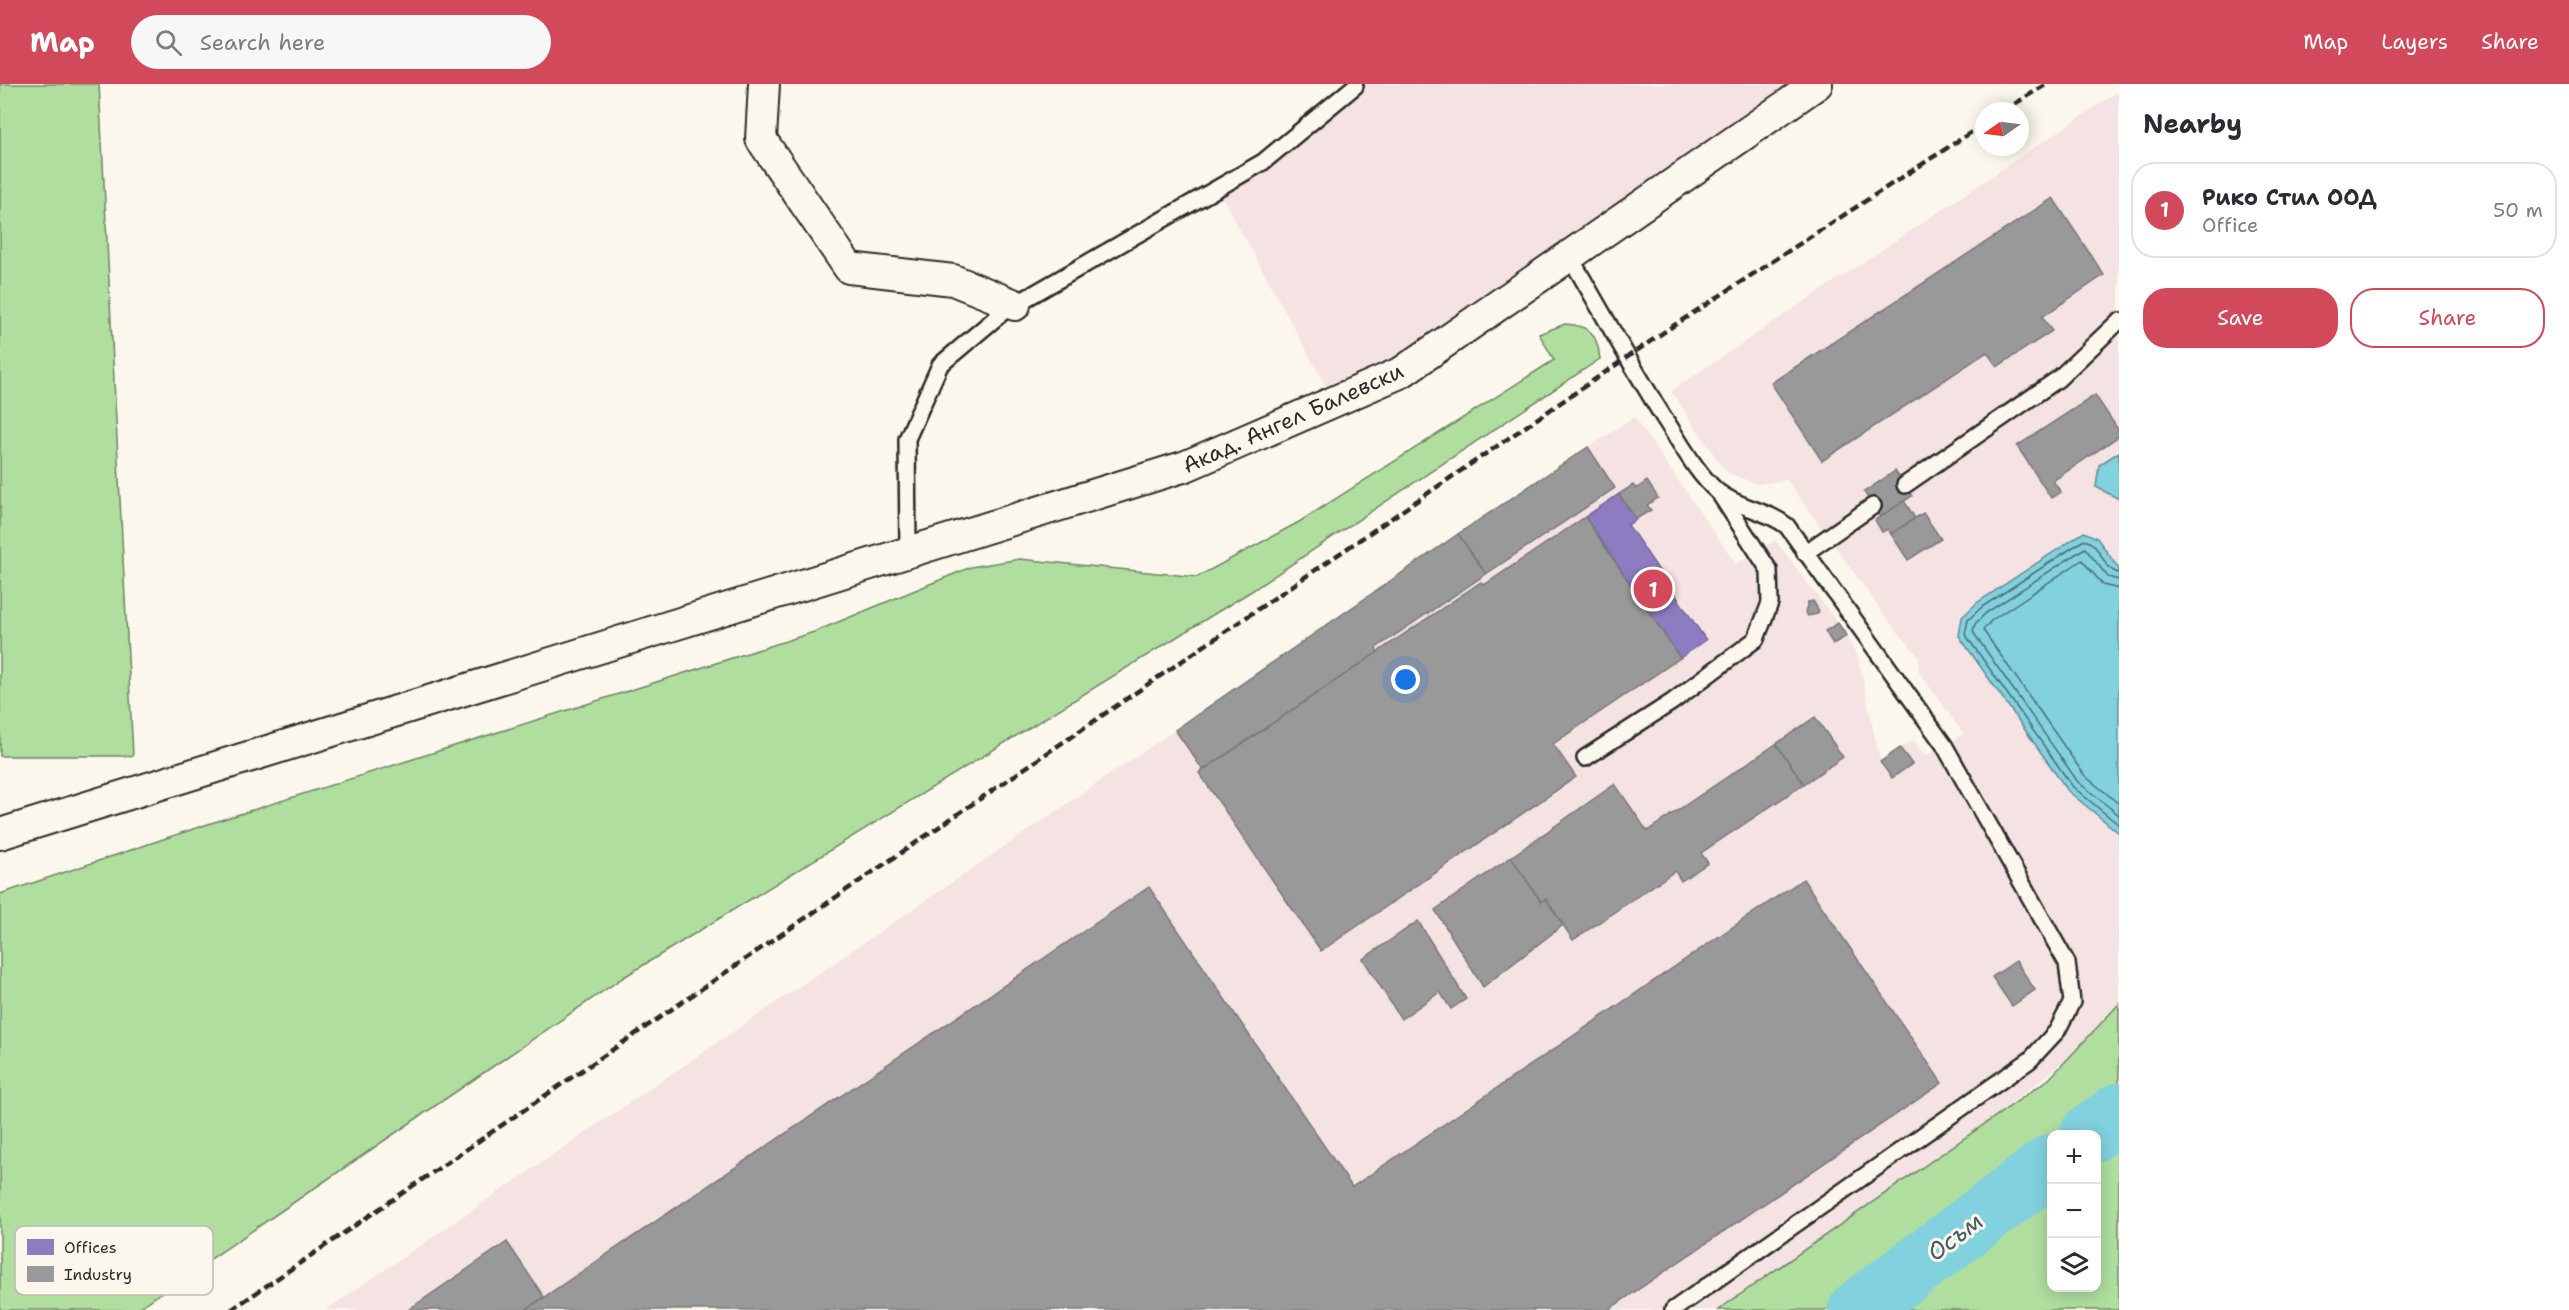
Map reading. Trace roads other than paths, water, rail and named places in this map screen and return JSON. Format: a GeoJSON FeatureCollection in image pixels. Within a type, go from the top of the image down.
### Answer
{"type":"FeatureCollection","features":[{"type":"Feature","properties":{"kind":"street"},"geometry":{"type":"LineString","coordinates":[[764,84],[760,139],[849,268],[952,280],[1015,305]]}},
{"type":"Feature","properties":{"kind":"street","name":"Акад. Ангел Балевски"},"geometry":{"type":"LineString","coordinates":[[0,834],[1186,466],[1402,372],[1817,84]]}},
{"type":"Feature","properties":{"kind":"lane"},"geometry":{"type":"LineString","coordinates":[[908,551],[907,439],[940,365],[1004,311],[1263,162],[1355,86]]}},
{"type":"Feature","properties":{"kind":"lane"},"geometry":{"type":"LineString","coordinates":[[1570,256],[1674,433],[1698,468],[1718,491],[1769,570],[1770,603],[1756,639],[1672,702],[1585,758]]}},
{"type":"Feature","properties":{"kind":"lane"},"geometry":{"type":"LineString","coordinates":[[1905,485],[2058,379],[2119,321]]}},
{"type":"Feature","properties":{"kind":"lane"},"geometry":{"type":"LineString","coordinates":[[1673,1310],[2030,1060],[2057,1031],[2073,1002],[2067,963],[1944,745],[1787,526],[1771,514],[1744,507],[1718,491]]}},
{"type":"Feature","properties":{"kind":"lane"},"geometry":{"type":"LineString","coordinates":[[1805,553],[1873,506]]}},
{"type":"Feature","properties":{"kind":"water"},"geometry":{"type":"Polygon","coordinates":[[[2119,452],[2119,499],[2096,487],[2099,465],[2119,452]]]}},
{"type":"Feature","properties":{"kind":"water"},"geometry":{"type":"Polygon","coordinates":[[[2084,532],[2097,538],[2119,569],[2119,833],[2068,791],[1959,636],[1962,617],[1978,602],[2084,532]]]}},
{"type":"Feature","properties":{"kind":"waterway","name":"Осъм"},"geometry":{"type":"LineString","coordinates":[[2096,1130],[2119,1113]]}},
{"type":"Feature","properties":{"kind":"waterway","name":"Осъм"},"geometry":{"type":"LineString","coordinates":[[1858,1310],[2047,1168]]}},
{"type":"Feature","properties":{"kind":"railway"},"geometry":{"type":"LineString","coordinates":[[2018,102],[2047,84]]}},
{"type":"Feature","properties":{"kind":"railway"},"geometry":{"type":"LineString","coordinates":[[231,1310],[1670,328],[1975,130]]}},
{"type":"Feature","properties":{"kind":"place","name":"Рико Стил ООД"},"geometry":{"type":"Point","coordinates":[1653,589]}}]}
